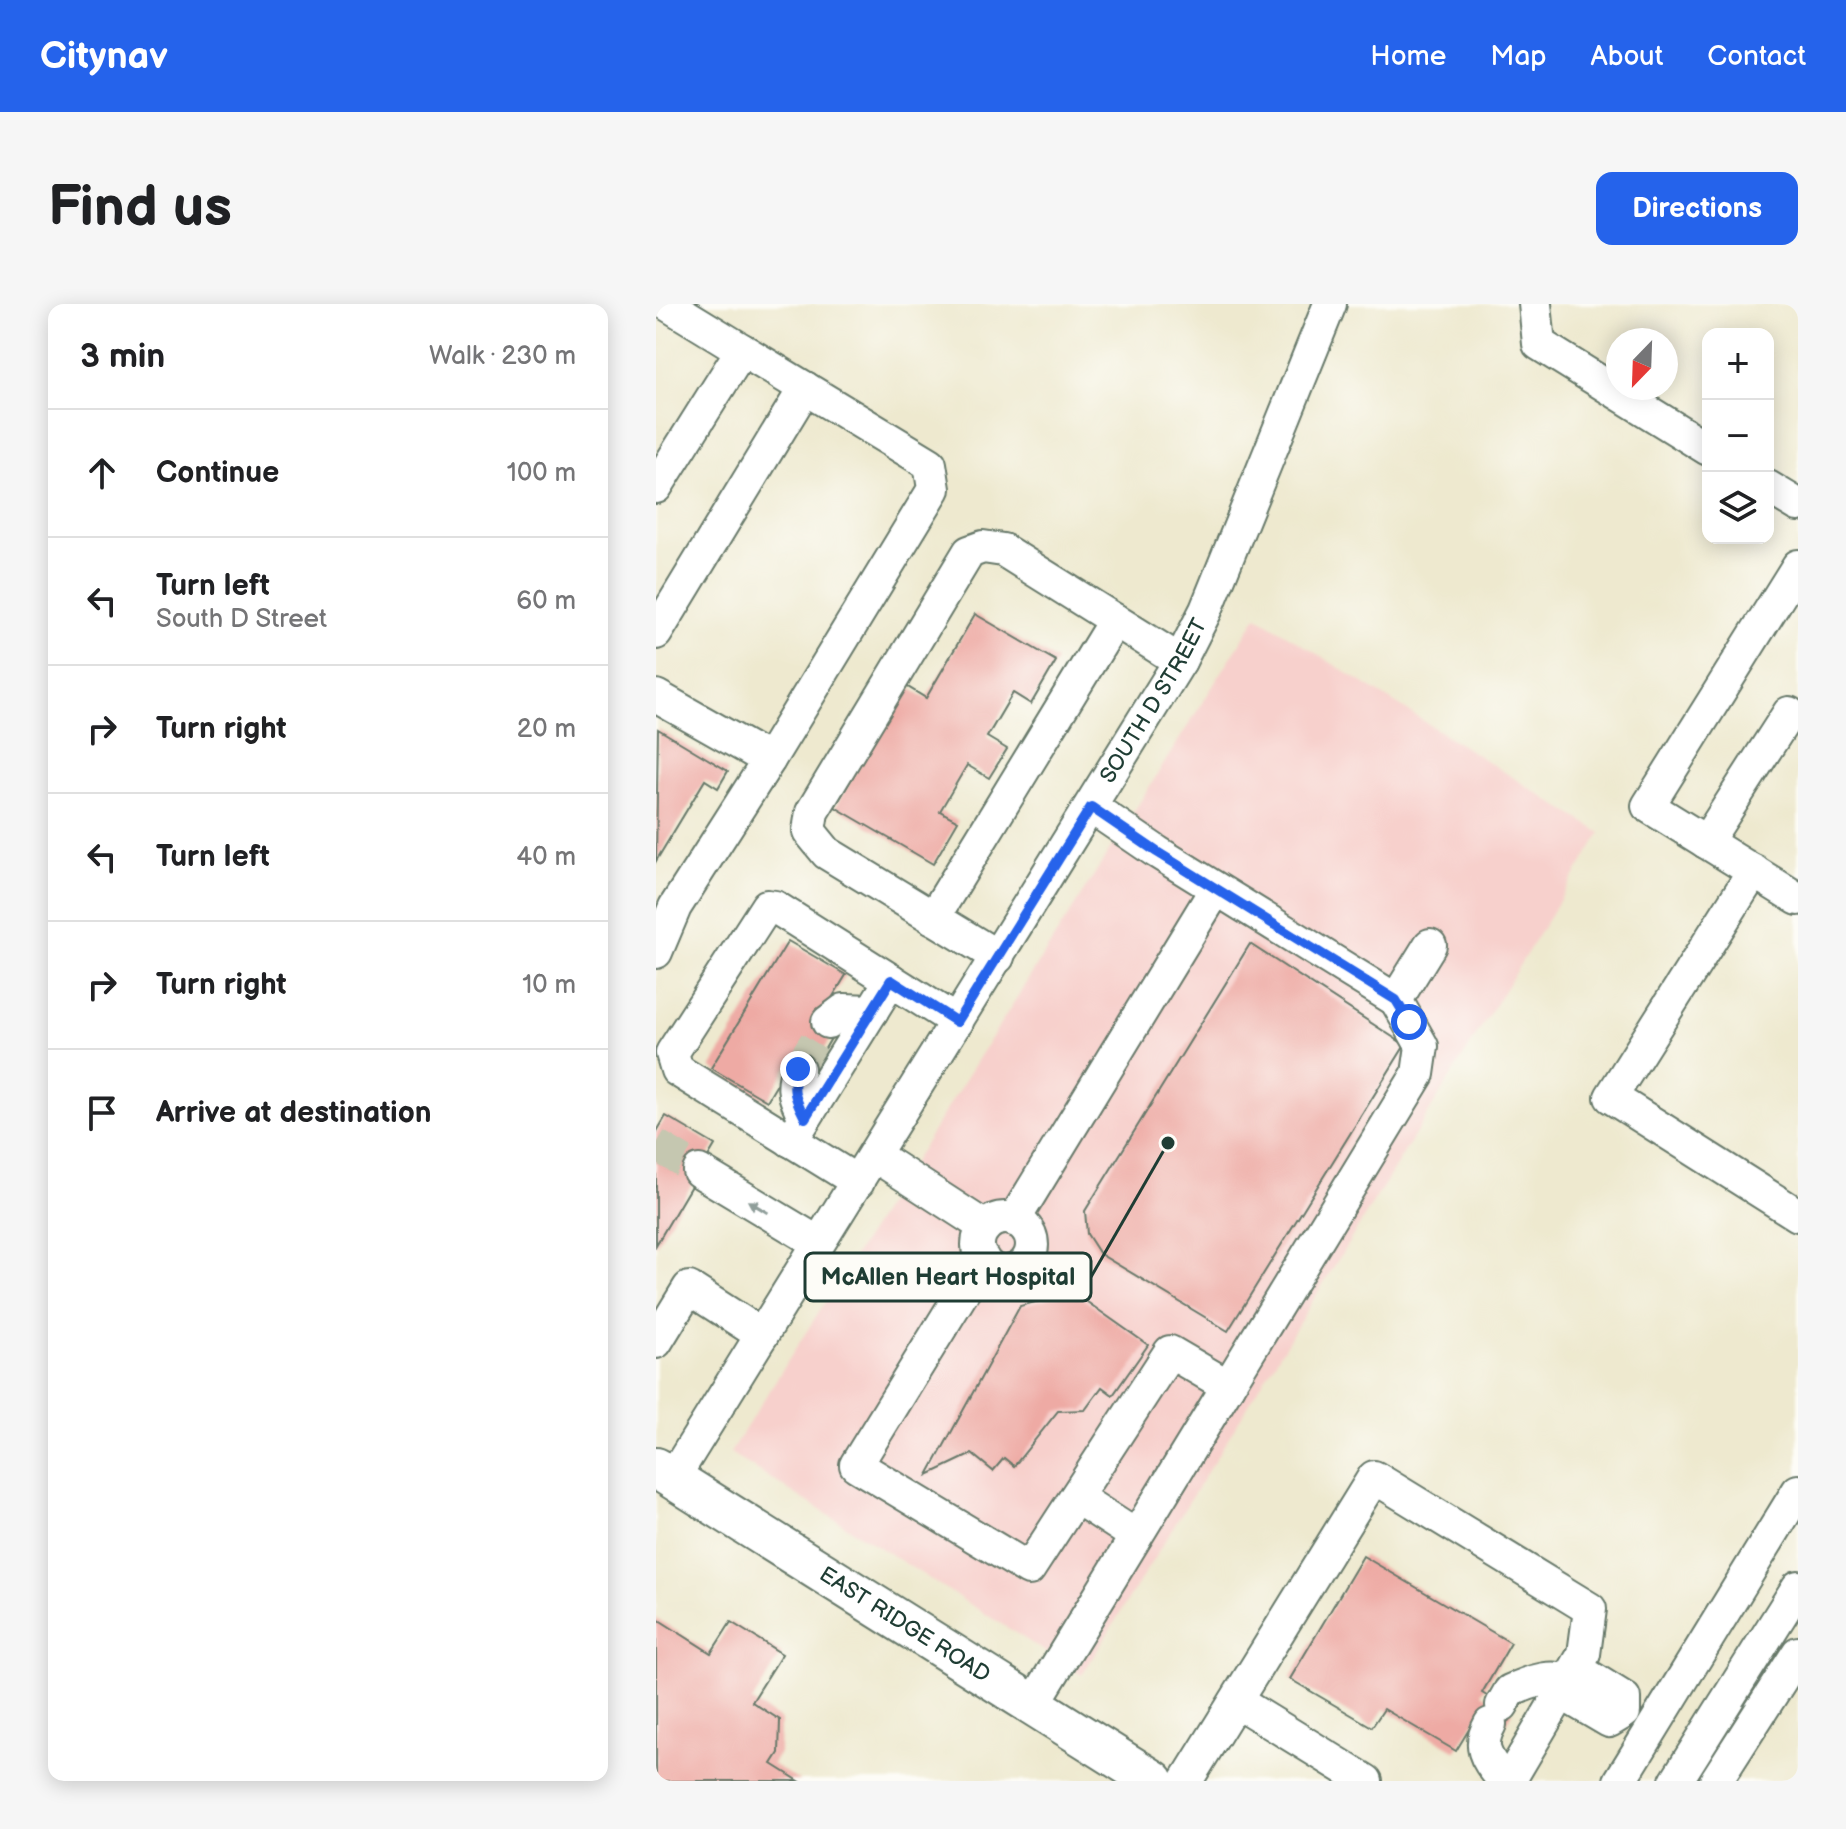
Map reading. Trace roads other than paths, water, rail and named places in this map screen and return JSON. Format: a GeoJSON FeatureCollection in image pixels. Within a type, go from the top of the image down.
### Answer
{"type":"FeatureCollection","features":[{"type":"Feature","properties":{"kind":"main road","name":"EAST RIDGE ROAD"},"geometry":{"type":"LineString","coordinates":[[664,1473],[1154,1781]]}},
{"type":"Feature","properties":{"kind":"street"},"geometry":{"type":"LineString","coordinates":[[656,952],[675,907],[769,760],[934,489],[930,464],[667,304]]}},
{"type":"Feature","properties":{"kind":"street","name":"SOUTH D STREET"},"geometry":{"type":"LineString","coordinates":[[664,1473],[762,1335],[1180,661],[1206,610],[1330,304]]}},
{"type":"Feature","properties":{"kind":"street"},"geometry":{"type":"LineString","coordinates":[[1535,304],[1539,344],[1702,445]]}},
{"type":"Feature","properties":{"kind":"street"},"geometry":{"type":"LineString","coordinates":[[656,487],[742,350]]}},
{"type":"Feature","properties":{"kind":"street"},"geometry":{"type":"LineString","coordinates":[[656,633],[805,388]]}},
{"type":"Feature","properties":{"kind":"street"},"geometry":{"type":"LineString","coordinates":[[1774,491],[1798,505]]}},
{"type":"Feature","properties":{"kind":"street"},"geometry":{"type":"LineString","coordinates":[[998,957],[827,853],[809,831],[812,812],[969,552],[983,547],[1003,550],[1180,661]]}},
{"type":"Feature","properties":{"kind":"street"},"geometry":{"type":"LineString","coordinates":[[1798,566],[1648,806],[1798,899]]}},
{"type":"Feature","properties":{"kind":"street"},"geometry":{"type":"LineString","coordinates":[[933,918],[1115,620]]}},
{"type":"Feature","properties":{"kind":"street"},"geometry":{"type":"LineString","coordinates":[[656,696],[769,760]]}},
{"type":"Feature","properties":{"kind":"street"},"geometry":{"type":"LineString","coordinates":[[1706,842],[1789,713]]}},
{"type":"Feature","properties":{"kind":"street"},"geometry":{"type":"LineString","coordinates":[[1033,1705],[1418,1074],[1422,1046],[1396,1000],[1216,889],[1091,807]]}},
{"type":"Feature","properties":{"kind":"street"},"geometry":{"type":"LineString","coordinates":[[1754,871],[1611,1097],[1798,1215]]}},
{"type":"Feature","properties":{"kind":"street"},"geometry":{"type":"LineString","coordinates":[[957,1022],[775,907],[767,906],[672,1053],[677,1070],[798,1129],[866,1169],[1000,1223],[1028,1230],[1031,1254],[1013,1271],[1004,1272],[988,1266],[978,1243],[1000,1223],[1216,889]]}},
{"type":"Feature","properties":{"kind":"street"},"geometry":{"type":"LineString","coordinates":[[1396,1000],[1430,945]]}},
{"type":"Feature","properties":{"kind":"street"},"geometry":{"type":"LineString","coordinates":[[798,1129],[891,980]]}},
{"type":"Feature","properties":{"kind":"street"},"geometry":{"type":"LineString","coordinates":[[828,1022],[844,1010],[872,1011]]}},
{"type":"Feature","properties":{"kind":"street"},"geometry":{"type":"LineString","coordinates":[[798,1069],[793,1082],[798,1129]]}},
{"type":"Feature","properties":{"kind":"street"},"geometry":{"type":"LineString","coordinates":[[699,1171],[817,1242]]}},
{"type":"Feature","properties":{"kind":"street"},"geometry":{"type":"LineString","coordinates":[[983,1259],[856,1465],[1029,1569],[1170,1352],[1228,1386]]}},
{"type":"Feature","properties":{"kind":"street"},"geometry":{"type":"LineString","coordinates":[[656,1342],[689,1288],[762,1335]]}},
{"type":"Feature","properties":{"kind":"street"},"geometry":{"type":"LineString","coordinates":[[1186,1781],[1374,1477],[1590,1609],[1584,1654],[1574,1683],[1506,1781],[1484,1751],[1482,1738],[1510,1691],[1548,1677],[1574,1683]]}},
{"type":"Feature","properties":{"kind":"street"},"geometry":{"type":"LineString","coordinates":[[1620,1781],[1798,1491]]}},
{"type":"Feature","properties":{"kind":"street"},"geometry":{"type":"LineString","coordinates":[[1076,1497],[1136,1536]]}},
{"type":"Feature","properties":{"kind":"street"},"geometry":{"type":"LineString","coordinates":[[1688,1777],[1798,1587]]}},
{"type":"Feature","properties":{"kind":"street"},"geometry":{"type":"LineString","coordinates":[[1716,1781],[1798,1653]]}},
{"type":"Feature","properties":{"kind":"street"},"geometry":{"type":"LineString","coordinates":[[1574,1683],[1575,1701],[1609,1721],[1624,1712],[1652,1729]]}},
{"type":"Feature","properties":{"kind":"street"},"geometry":{"type":"LineString","coordinates":[[1236,1701],[1366,1781]]}},
{"type":"Feature","properties":{"kind":"tunnel"},"geometry":{"type":"LineString","coordinates":[[798,1069],[828,1022]]}},
{"type":"Feature","properties":{"kind":"tunnel"},"geometry":{"type":"LineString","coordinates":[[656,1145],[699,1171]]}},
{"type":"Feature","properties":{"kind":"place","name":"McAllen Heart Hospital"},"geometry":{"type":"Point","coordinates":[1168,1143]}}]}
